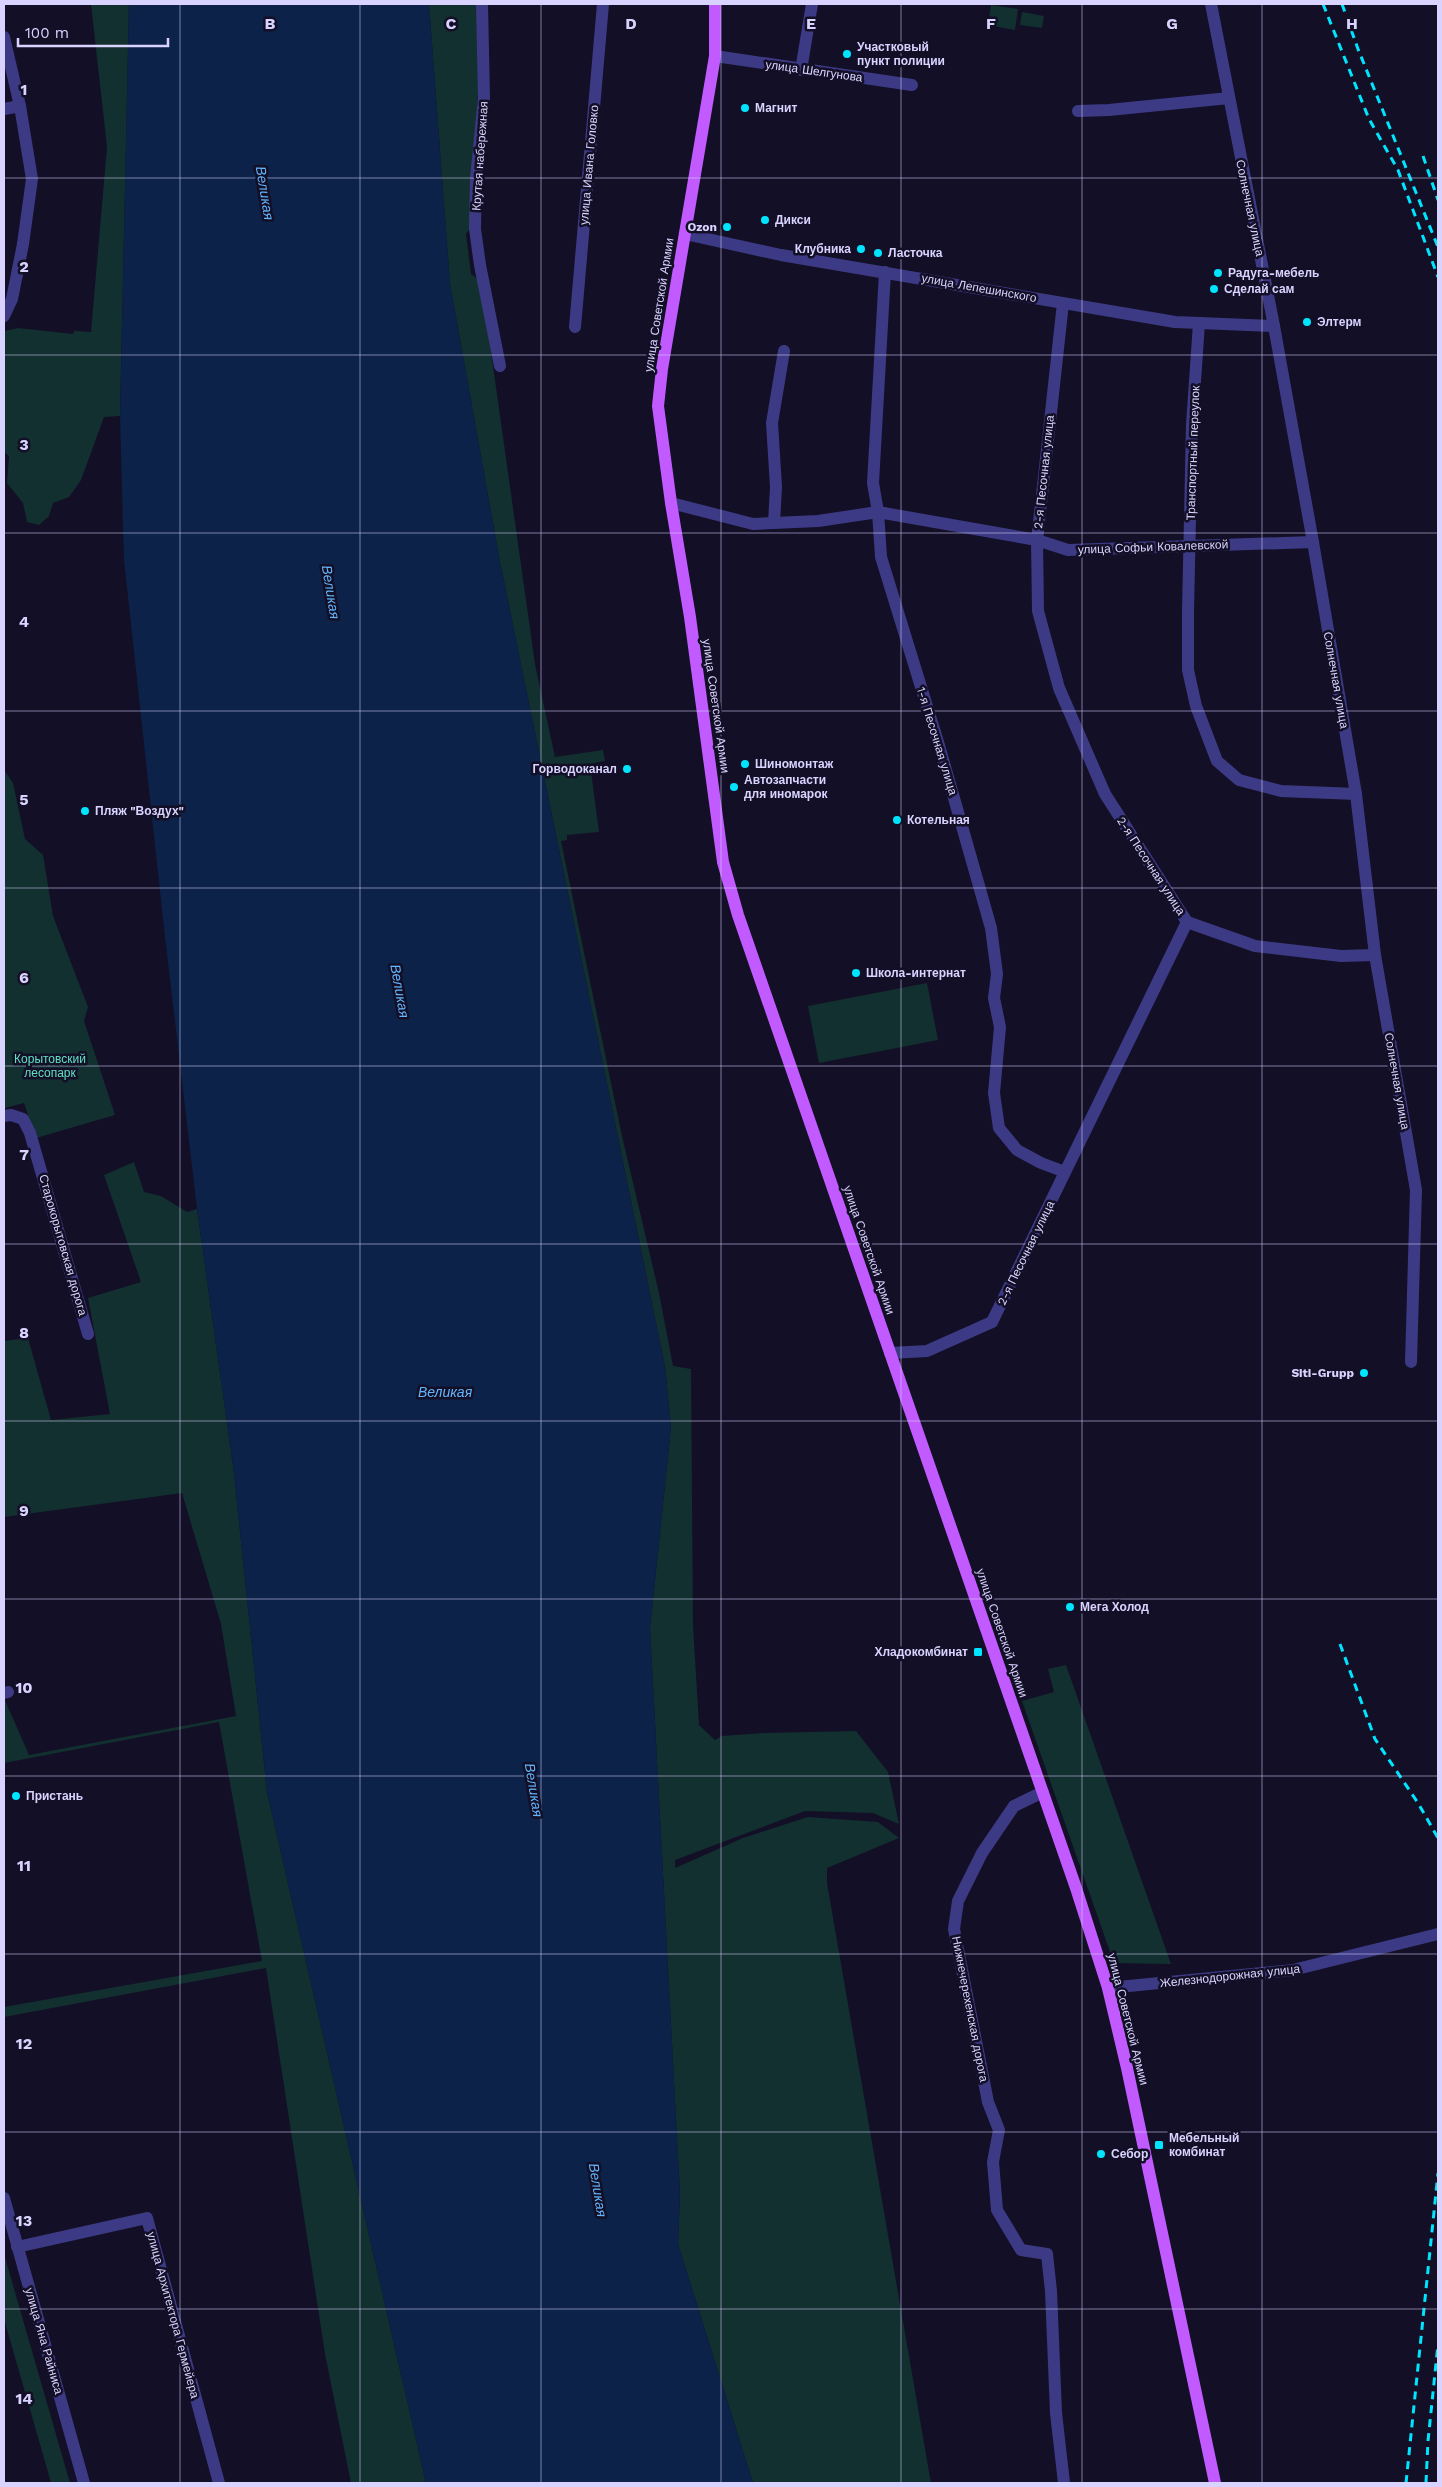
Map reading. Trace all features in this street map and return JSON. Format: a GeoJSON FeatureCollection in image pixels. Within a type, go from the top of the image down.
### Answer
{"type":"FeatureCollection","features":[{"type":"Feature","properties":{"kind":"main road","name":"улица Советской Армии"},"geometry":{"type":"LineString","coordinates":[[715,4],[715,56],[662,369],[658,406],[671,503],[690,617],[722,862],[738,915],[1043,1792],[1108,1988],[1148,2163],[1216,2483]]}},
{"type":"Feature","properties":{"kind":"street","name":"Крутая набережная"},"geometry":{"type":"LineString","coordinates":[[482,4],[484,98],[476,178],[475,228],[480,265],[500,366]]}},
{"type":"Feature","properties":{"kind":"street","name":"улица Ивана Головко"},"geometry":{"type":"LineString","coordinates":[[575,327],[603,4]]}},
{"type":"Feature","properties":{"kind":"street"},"geometry":{"type":"LineString","coordinates":[[801,70],[812,4]]}},
{"type":"Feature","properties":{"kind":"street","name":"Солнечная улица"},"geometry":{"type":"LineString","coordinates":[[1211,4],[1274,326],[1356,794],[1375,954],[1416,1190],[1410,1362]]}},
{"type":"Feature","properties":{"kind":"street"},"geometry":{"type":"LineString","coordinates":[[4,36],[20,106],[32,180],[23,244],[12,299],[4,316]]}},
{"type":"Feature","properties":{"kind":"street","name":"улица Шелгунова"},"geometry":{"type":"LineString","coordinates":[[715,56],[912,85]]}},
{"type":"Feature","properties":{"kind":"street"},"geometry":{"type":"LineString","coordinates":[[1078,111],[1109,110],[1229,98]]}},
{"type":"Feature","properties":{"kind":"street"},"geometry":{"type":"LineString","coordinates":[[4,109],[20,106]]}},
{"type":"Feature","properties":{"kind":"street","name":"улица Лепешинского"},"geometry":{"type":"LineString","coordinates":[[685,234],[744,248],[1175,322],[1274,326]]}},
{"type":"Feature","properties":{"kind":"street","name":"1-я Песочная улица"},"geometry":{"type":"LineString","coordinates":[[884,272],[873,483],[878,512],[881,557],[938,742],[991,928],[997,974],[994,998],[1000,1027],[994,1093],[999,1128],[1017,1150],[1041,1163],[1064,1172]]}},
{"type":"Feature","properties":{"kind":"street","name":"2-я Песочная улица"},"geometry":{"type":"LineString","coordinates":[[890,1353],[927,1351],[992,1322],[1187,922],[1105,794],[1059,688],[1038,611],[1037,540],[1063,303]]}},
{"type":"Feature","properties":{"kind":"street","name":"Транспортный переулок"},"geometry":{"type":"LineString","coordinates":[[1199,323],[1192,425],[1188,670],[1196,706],[1218,761],[1238,780],[1281,791],[1356,794]]}},
{"type":"Feature","properties":{"kind":"street"},"geometry":{"type":"LineString","coordinates":[[774,523],[776,487],[772,423],[784,351]]}},
{"type":"Feature","properties":{"kind":"street","name":"улица Софьи Ковалевской"},"geometry":{"type":"LineString","coordinates":[[671,503],[754,524],[818,521],[878,512],[1037,540],[1068,550],[1312,542]]}},
{"type":"Feature","properties":{"kind":"street"},"geometry":{"type":"LineString","coordinates":[[1187,922],[1255,946],[1340,956],[1375,954]]}},
{"type":"Feature","properties":{"kind":"street","name":"Старокорытовская дорога"},"geometry":{"type":"LineString","coordinates":[[4,1116],[11,1115],[23,1119],[30,1133],[88,1334]]}},
{"type":"Feature","properties":{"kind":"street","name":"Нижнечерехенская дорога"},"geometry":{"type":"LineString","coordinates":[[1043,1792],[1014,1806],[982,1853],[958,1901],[954,1928],[988,2102],[999,2130],[993,2162],[997,2210],[1021,2250],[1047,2254],[1051,2290],[1056,2413],[1064,2483]]}},
{"type":"Feature","properties":{"kind":"street","name":"Железнодорожная улица"},"geometry":{"type":"LineString","coordinates":[[1108,1988],[1294,1970],[1438,1934]]}},
{"type":"Feature","properties":{"kind":"street","name":"улица Яна Райниса"},"geometry":{"type":"LineString","coordinates":[[4,2198],[84,2483]]}},
{"type":"Feature","properties":{"kind":"street","name":"улица Архитектора Гермейера"},"geometry":{"type":"LineString","coordinates":[[17,2247],[147,2218],[219,2483]]}},
{"type":"Feature","properties":{"kind":"green space"},"geometry":{"type":"Polygon","coordinates":[[[91,4],[129,4],[120,416],[104,417],[81,480],[69,497],[53,503],[49,516],[39,525],[27,522],[23,503],[7,483],[9,456],[4,452],[4,331],[18,328],[73,334],[74,331],[91,332],[107,147],[91,4]]]}},
{"type":"Feature","properties":{"kind":"green space"},"geometry":{"type":"Polygon","coordinates":[[[429,4],[477,4],[479,70],[472,225],[466,234],[471,274],[481,281],[535,664],[555,757],[603,750],[605,761],[590,764],[599,832],[567,835],[567,840],[561,841],[622,1136],[659,1293],[673,1366],[691,1369],[693,1625],[699,1725],[715,1740],[722,1736],[765,1733],[856,1731],[888,1772],[899,1824],[873,1813],[805,1811],[675,1860],[675,1868],[743,1838],[808,1817],[878,1822],[899,1838],[827,1868],[827,1883],[931,2483],[753,2483],[678,2244],[680,2195],[650,1628],[671,1427],[665,1367],[500,562],[450,284],[429,4]]]}},
{"type":"Feature","properties":{"kind":"green space"},"geometry":{"type":"Polygon","coordinates":[[[991,5],[1018,9],[1015,30],[988,25],[991,5]]]}},
{"type":"Feature","properties":{"kind":"green space"},"geometry":{"type":"Polygon","coordinates":[[[1022,12],[1044,16],[1042,28],[1020,25],[1022,12]]]}},
{"type":"Feature","properties":{"kind":"green space","name":"Корытовский лесопарк"},"geometry":{"type":"Polygon","coordinates":[[[4,770],[13,783],[25,839],[43,855],[53,916],[88,1007],[84,1021],[115,1115],[36,1138],[24,1103],[5,1108],[4,1104],[4,770]]]}},
{"type":"Feature","properties":{"kind":"green space"},"geometry":{"type":"Polygon","coordinates":[[[927,983],[938,1040],[819,1063],[808,1006],[927,983]]]}},
{"type":"Feature","properties":{"kind":"green space"},"geometry":{"type":"Polygon","coordinates":[[[134,1162],[144,1192],[161,1196],[187,1212],[197,1209],[234,1473],[267,1792],[426,2483],[351,2483],[325,2354],[266,1968],[4,2017],[4,2007],[262,1961],[219,1722],[4,1763],[4,1698],[29,1755],[236,1716],[221,1624],[182,1493],[4,1517],[4,1341],[28,1338],[51,1420],[110,1414],[88,1298],[141,1282],[104,1175],[134,1162]]]}},
{"type":"Feature","properties":{"kind":"green space"},"geometry":{"type":"Polygon","coordinates":[[[1066,1665],[1171,1964],[1114,1963],[1022,1701],[1054,1692],[1048,1669],[1066,1665]]]}},
{"type":"Feature","properties":{"kind":"green space"},"geometry":{"type":"Polygon","coordinates":[[[4,2254],[70,2483],[51,2483],[4,2319],[4,2254]]]}},
{"type":"Feature","properties":{"kind":"water","name":"Великая"},"geometry":{"type":"Polygon","coordinates":[[[129,4],[429,4],[450,284],[500,562],[665,1367],[671,1427],[650,1628],[680,2195],[678,2244],[753,2483],[426,2483],[267,1792],[234,1473],[197,1209],[124,560],[120,416],[129,4]]]}},
{"type":"Feature","properties":{"kind":"railway"},"geometry":{"type":"LineString","coordinates":[[1323,4],[1369,119],[1398,170],[1438,277]]}},
{"type":"Feature","properties":{"kind":"railway"},"geometry":{"type":"LineString","coordinates":[[1342,4],[1358,49],[1438,247]]}},
{"type":"Feature","properties":{"kind":"railway"},"geometry":{"type":"LineString","coordinates":[[1423,156],[1438,200]]}},
{"type":"Feature","properties":{"kind":"railway"},"geometry":{"type":"LineString","coordinates":[[1340,1644],[1375,1739],[1418,1803],[1438,1838]]}},
{"type":"Feature","properties":{"kind":"railway"},"geometry":{"type":"LineString","coordinates":[[1406,2483],[1438,2173]]}},
{"type":"Feature","properties":{"kind":"railway"},"geometry":{"type":"LineString","coordinates":[[1426,2483],[1428,2441],[1438,2344]]}},
{"type":"Feature","properties":{"kind":"place","name":"Участковый пункт полиции"},"geometry":{"type":"Point","coordinates":[847,54]}},
{"type":"Feature","properties":{"kind":"place","name":"Магнит"},"geometry":{"type":"Point","coordinates":[745,108]}},
{"type":"Feature","properties":{"kind":"place","name":"Дикси"},"geometry":{"type":"Point","coordinates":[765,220]}},
{"type":"Feature","properties":{"kind":"place","name":"Ozon"},"geometry":{"type":"Point","coordinates":[727,227]}},
{"type":"Feature","properties":{"kind":"place","name":"Клубника"},"geometry":{"type":"Point","coordinates":[861,249]}},
{"type":"Feature","properties":{"kind":"place","name":"Ласточка"},"geometry":{"type":"Point","coordinates":[878,253]}},
{"type":"Feature","properties":{"kind":"place","name":"Радуга-мебель"},"geometry":{"type":"Point","coordinates":[1218,273]}},
{"type":"Feature","properties":{"kind":"place","name":"Сделай сам"},"geometry":{"type":"Point","coordinates":[1214,289]}},
{"type":"Feature","properties":{"kind":"place","name":"Элтерм"},"geometry":{"type":"Point","coordinates":[1307,322]}},
{"type":"Feature","properties":{"kind":"place","name":"Шиномонтаж"},"geometry":{"type":"Point","coordinates":[745,764]}},
{"type":"Feature","properties":{"kind":"place","name":"Горводоканал"},"geometry":{"type":"Point","coordinates":[627,769]}},
{"type":"Feature","properties":{"kind":"place","name":"Автозапчасти для иномарок"},"geometry":{"type":"Point","coordinates":[734,787]}},
{"type":"Feature","properties":{"kind":"place","name":"Пляж \"Воздух\""},"geometry":{"type":"Point","coordinates":[85,811]}},
{"type":"Feature","properties":{"kind":"place","name":"Котельная"},"geometry":{"type":"Point","coordinates":[897,820]}},
{"type":"Feature","properties":{"kind":"place","name":"Школа-интернат"},"geometry":{"type":"Point","coordinates":[856,973]}},
{"type":"Feature","properties":{"kind":"place","name":"Siti-Grupp"},"geometry":{"type":"Point","coordinates":[1364,1373]}},
{"type":"Feature","properties":{"kind":"place","name":"Мега Холод"},"geometry":{"type":"Point","coordinates":[1070,1607]}},
{"type":"Feature","properties":{"kind":"place","name":"Хладокомбинат"},"geometry":{"type":"Point","coordinates":[978,1652]}},
{"type":"Feature","properties":{"kind":"place","name":"Пристань"},"geometry":{"type":"Point","coordinates":[16,1796]}},
{"type":"Feature","properties":{"kind":"place","name":"Мебельный комбинат"},"geometry":{"type":"Point","coordinates":[1159,2145]}},
{"type":"Feature","properties":{"kind":"place","name":"Себор"},"geometry":{"type":"Point","coordinates":[1101,2154]}}]}
